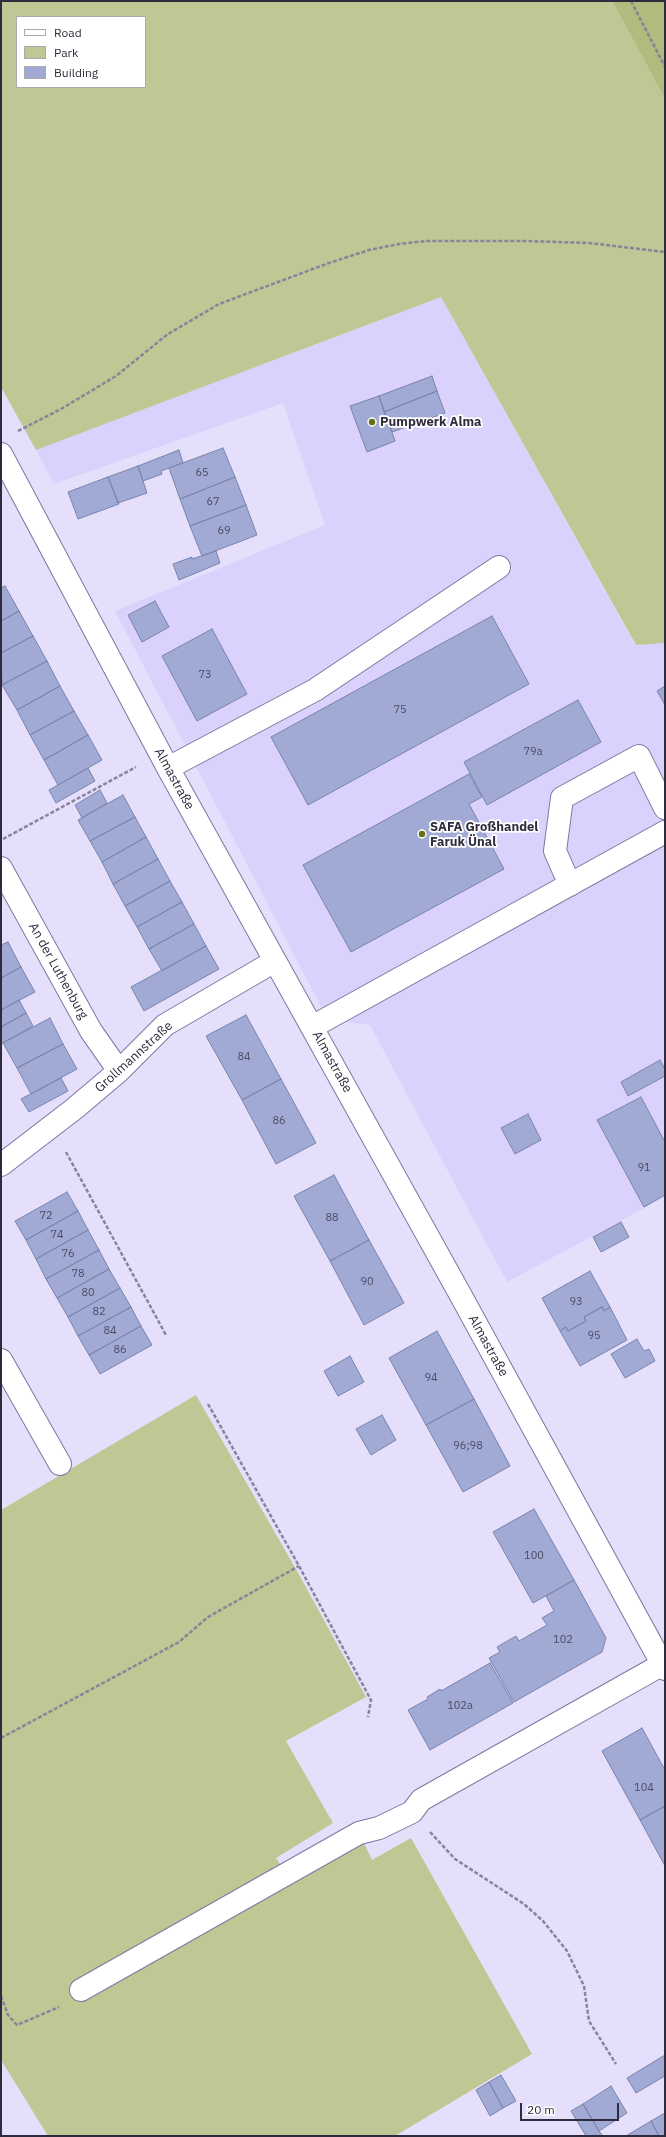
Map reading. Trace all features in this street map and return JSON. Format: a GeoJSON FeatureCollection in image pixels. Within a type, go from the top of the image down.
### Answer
{"type":"FeatureCollection","features":[{"type":"Feature","properties":{"kind":"street","name":"Almastraße"},"geometry":{"type":"LineString","coordinates":[[1,454],[164,761],[276,961],[664,1666]]}},
{"type":"Feature","properties":{"kind":"street"},"geometry":{"type":"LineString","coordinates":[[164,761],[315,690],[499,567]]}},
{"type":"Feature","properties":{"kind":"street"},"geometry":{"type":"LineString","coordinates":[[570,885],[555,851],[562,798],[638,756],[665,808]]}},
{"type":"Feature","properties":{"kind":"street"},"geometry":{"type":"LineString","coordinates":[[312,1027],[665,832]]}},
{"type":"Feature","properties":{"kind":"street","name":"An der Luthenburg"},"geometry":{"type":"LineString","coordinates":[[1,868],[91,1031],[120,1071]]}},
{"type":"Feature","properties":{"kind":"street","name":"Grollmannstraße"},"geometry":{"type":"LineString","coordinates":[[1,1165],[120,1071],[165,1025],[276,961]]}},
{"type":"Feature","properties":{"kind":"street"},"geometry":{"type":"LineString","coordinates":[[1,1360],[60,1464]]}},
{"type":"Feature","properties":{"kind":"street"},"geometry":{"type":"LineString","coordinates":[[81,1990],[359,1834],[379,1828],[412,1812],[421,1800],[664,1666]]}},
{"type":"Feature","properties":{"kind":"path"},"geometry":{"type":"LineString","coordinates":[[631,1],[665,67]]}},
{"type":"Feature","properties":{"kind":"path"},"geometry":{"type":"LineString","coordinates":[[14,433],[105,383],[168,334],[219,304],[329,263],[369,250],[399,244],[426,241],[525,241],[590,243],[665,252]]}},
{"type":"Feature","properties":{"kind":"path"},"geometry":{"type":"LineString","coordinates":[[1,840],[164,761]]}},
{"type":"Feature","properties":{"kind":"path"},"geometry":{"type":"LineString","coordinates":[[48,1129],[65,1149],[166,1335]]}},
{"type":"Feature","properties":{"kind":"path"},"geometry":{"type":"LineString","coordinates":[[208,1404],[299,1566],[371,1700],[368,1717]]}},
{"type":"Feature","properties":{"kind":"path"},"geometry":{"type":"LineString","coordinates":[[1,1738],[179,1642],[208,1617],[299,1566]]}},
{"type":"Feature","properties":{"kind":"path"},"geometry":{"type":"LineString","coordinates":[[412,1812],[455,1859],[524,1904],[543,1922],[567,1951],[584,1986],[590,2021],[616,2064]]}},
{"type":"Feature","properties":{"kind":"path"},"geometry":{"type":"LineString","coordinates":[[1,1996],[8,2015],[17,2025],[68,2003],[81,1990]]}},
{"type":"Feature","properties":{"kind":"shaded area"},"geometry":{"type":"Polygon","coordinates":[[[441,297],[635,645],[665,643],[665,1197],[507,1282],[370,1025],[328,1020],[115,611],[325,525],[283,403],[54,484],[36,450],[441,297]]]}},
{"type":"Feature","properties":{"kind":"green space"},"geometry":{"type":"Polygon","coordinates":[[[1,1],[612,1],[665,99],[665,643],[636,645],[441,297],[36,450],[1,387],[1,1]]]}},
{"type":"Feature","properties":{"kind":"green space"},"geometry":{"type":"Polygon","coordinates":[[[612,1],[665,1],[665,99],[612,1]]]}},
{"type":"Feature","properties":{"kind":"green space"},"geometry":{"type":"Polygon","coordinates":[[[196,1395],[297,1571],[366,1697],[286,1741],[333,1823],[276,1858],[291,1881],[364,1843],[372,1860],[411,1838],[532,2054],[395,2136],[48,2136],[1,2060],[1,1510],[196,1395]]]}},
{"type":"Feature","properties":{"kind":"building"},"geometry":{"type":"Polygon","coordinates":[[[432,376],[437,391],[384,412],[379,396],[432,376]]]}},
{"type":"Feature","properties":{"kind":"building"},"geometry":{"type":"Polygon","coordinates":[[[437,391],[445,413],[392,432],[384,412],[437,391]]]}},
{"type":"Feature","properties":{"kind":"building","name":"Pumpwerk Alma"},"geometry":{"type":"Polygon","coordinates":[[[379,396],[395,441],[367,452],[350,406],[379,396]]]}},
{"type":"Feature","properties":{"kind":"building"},"geometry":{"type":"Polygon","coordinates":[[[223,448],[235,477],[180,499],[169,468],[223,448]]]}},
{"type":"Feature","properties":{"kind":"building"},"geometry":{"type":"Polygon","coordinates":[[[179,450],[183,463],[161,471],[162,474],[143,481],[138,466],[179,450]]]}},
{"type":"Feature","properties":{"kind":"building"},"geometry":{"type":"Polygon","coordinates":[[[138,466],[147,493],[118,503],[108,477],[138,466]]]}},
{"type":"Feature","properties":{"kind":"building"},"geometry":{"type":"Polygon","coordinates":[[[108,477],[119,504],[78,519],[68,492],[108,477]]]}},
{"type":"Feature","properties":{"kind":"building"},"geometry":{"type":"Polygon","coordinates":[[[235,477],[246,505],[190,526],[180,499],[235,477]]]}},
{"type":"Feature","properties":{"kind":"building"},"geometry":{"type":"Polygon","coordinates":[[[246,505],[257,535],[202,556],[190,526],[246,505]]]}},
{"type":"Feature","properties":{"kind":"building"},"geometry":{"type":"Polygon","coordinates":[[[216,551],[220,563],[179,580],[173,564],[192,557],[192,559],[216,551]]]}},
{"type":"Feature","properties":{"kind":"building"},"geometry":{"type":"Polygon","coordinates":[[[5,586],[19,611],[1,621],[1,588],[5,586]]]}},
{"type":"Feature","properties":{"kind":"building"},"geometry":{"type":"Polygon","coordinates":[[[155,601],[169,627],[142,642],[128,615],[155,601]]]}},
{"type":"Feature","properties":{"kind":"building"},"geometry":{"type":"Polygon","coordinates":[[[19,611],[33,636],[1,653],[1,621],[19,611]]]}},
{"type":"Feature","properties":{"kind":"building"},"geometry":{"type":"Polygon","coordinates":[[[492,616],[529,684],[308,805],[271,737],[492,616]]]}},
{"type":"Feature","properties":{"kind":"building"},"geometry":{"type":"Polygon","coordinates":[[[212,629],[247,694],[197,721],[162,656],[212,629]]]}},
{"type":"Feature","properties":{"kind":"building"},"geometry":{"type":"Polygon","coordinates":[[[33,636],[47,661],[2,685],[1,653],[33,636]]]}},
{"type":"Feature","properties":{"kind":"building"},"geometry":{"type":"Polygon","coordinates":[[[47,661],[60,686],[17,710],[2,685],[47,661]]]}},
{"type":"Feature","properties":{"kind":"building"},"geometry":{"type":"Polygon","coordinates":[[[60,686],[74,711],[30,735],[17,710],[60,686]]]}},
{"type":"Feature","properties":{"kind":"building"},"geometry":{"type":"Polygon","coordinates":[[[665,686],[665,705],[657,691],[665,686]]]}},
{"type":"Feature","properties":{"kind":"building"},"geometry":{"type":"Polygon","coordinates":[[[578,700],[601,742],[487,805],[464,762],[578,700]]]}},
{"type":"Feature","properties":{"kind":"building"},"geometry":{"type":"Polygon","coordinates":[[[74,711],[88,735],[44,760],[30,735],[74,711]]]}},
{"type":"Feature","properties":{"kind":"building"},"geometry":{"type":"Polygon","coordinates":[[[88,735],[102,760],[58,785],[44,760],[88,735]]]}},
{"type":"Feature","properties":{"kind":"building"},"geometry":{"type":"Polygon","coordinates":[[[88,768],[95,781],[56,803],[49,790],[88,768]]]}},
{"type":"Feature","properties":{"kind":"building","name":"SAFA Großhandel Faruk Ünal"},"geometry":{"type":"Polygon","coordinates":[[[469,774],[482,797],[469,804],[504,869],[351,952],[303,865],[469,774]]]}},
{"type":"Feature","properties":{"kind":"building"},"geometry":{"type":"Polygon","coordinates":[[[100,790],[107,803],[82,818],[75,805],[100,790]]]}},
{"type":"Feature","properties":{"kind":"building"},"geometry":{"type":"Polygon","coordinates":[[[123,795],[135,817],[90,841],[78,820],[123,795]]]}},
{"type":"Feature","properties":{"kind":"building"},"geometry":{"type":"Polygon","coordinates":[[[135,817],[146,837],[102,862],[90,841],[135,817]]]}},
{"type":"Feature","properties":{"kind":"building"},"geometry":{"type":"Polygon","coordinates":[[[146,837],[158,859],[113,884],[102,862],[146,837]]]}},
{"type":"Feature","properties":{"kind":"building"},"geometry":{"type":"Polygon","coordinates":[[[158,859],[170,881],[125,906],[113,884],[158,859]]]}},
{"type":"Feature","properties":{"kind":"building"},"geometry":{"type":"Polygon","coordinates":[[[170,881],[182,902],[137,927],[125,906],[170,881]]]}},
{"type":"Feature","properties":{"kind":"building"},"geometry":{"type":"Polygon","coordinates":[[[182,902],[194,924],[149,949],[137,927],[182,902]]]}},
{"type":"Feature","properties":{"kind":"building"},"geometry":{"type":"Polygon","coordinates":[[[194,924],[206,946],[162,971],[149,949],[194,924]]]}},
{"type":"Feature","properties":{"kind":"building"},"geometry":{"type":"Polygon","coordinates":[[[8,942],[21,967],[1,978],[1,945],[8,942]]]}},
{"type":"Feature","properties":{"kind":"building"},"geometry":{"type":"Polygon","coordinates":[[[206,946],[219,969],[144,1011],[131,987],[206,946]]]}},
{"type":"Feature","properties":{"kind":"building"},"geometry":{"type":"Polygon","coordinates":[[[21,967],[35,992],[1,1010],[1,978],[21,967]]]}},
{"type":"Feature","properties":{"kind":"building"},"geometry":{"type":"Polygon","coordinates":[[[19,1000],[26,1013],[1,1027],[1,1010],[19,1000]]]}},
{"type":"Feature","properties":{"kind":"building"},"geometry":{"type":"Polygon","coordinates":[[[26,1013],[33,1026],[1,1044],[1,1027],[26,1013]]]}},
{"type":"Feature","properties":{"kind":"building"},"geometry":{"type":"Polygon","coordinates":[[[246,1015],[281,1079],[242,1100],[206,1036],[246,1015]]]}},
{"type":"Feature","properties":{"kind":"building"},"geometry":{"type":"Polygon","coordinates":[[[50,1018],[63,1044],[17,1068],[3,1043],[50,1018]]]}},
{"type":"Feature","properties":{"kind":"building"},"geometry":{"type":"Polygon","coordinates":[[[63,1044],[77,1069],[31,1094],[17,1068],[63,1044]]]}},
{"type":"Feature","properties":{"kind":"building"},"geometry":{"type":"Polygon","coordinates":[[[660,1060],[665,1069],[665,1076],[628,1096],[621,1082],[660,1060]]]}},
{"type":"Feature","properties":{"kind":"building"},"geometry":{"type":"Polygon","coordinates":[[[61,1078],[68,1091],[29,1112],[21,1099],[61,1078]]]}},
{"type":"Feature","properties":{"kind":"building"},"geometry":{"type":"Polygon","coordinates":[[[281,1079],[316,1143],[276,1164],[242,1100],[281,1079]]]}},
{"type":"Feature","properties":{"kind":"building"},"geometry":{"type":"Polygon","coordinates":[[[641,1097],[665,1142],[665,1195],[644,1207],[597,1120],[641,1097]]]}},
{"type":"Feature","properties":{"kind":"building"},"geometry":{"type":"Polygon","coordinates":[[[528,1114],[541,1140],[515,1154],[501,1128],[528,1114]]]}},
{"type":"Feature","properties":{"kind":"building"},"geometry":{"type":"Polygon","coordinates":[[[334,1175],[369,1240],[330,1261],[294,1196],[334,1175]]]}},
{"type":"Feature","properties":{"kind":"building"},"geometry":{"type":"Polygon","coordinates":[[[67,1192],[78,1211],[26,1240],[15,1221],[67,1192]]]}},
{"type":"Feature","properties":{"kind":"building"},"geometry":{"type":"Polygon","coordinates":[[[78,1211],[88,1230],[36,1259],[26,1240],[78,1211]]]}},
{"type":"Feature","properties":{"kind":"building"},"geometry":{"type":"Polygon","coordinates":[[[621,1222],[629,1237],[601,1252],[593,1237],[621,1222]]]}},
{"type":"Feature","properties":{"kind":"building"},"geometry":{"type":"Polygon","coordinates":[[[88,1230],[99,1250],[46,1279],[36,1259],[88,1230]]]}},
{"type":"Feature","properties":{"kind":"building"},"geometry":{"type":"Polygon","coordinates":[[[369,1240],[404,1303],[364,1325],[330,1261],[369,1240]]]}},
{"type":"Feature","properties":{"kind":"building"},"geometry":{"type":"Polygon","coordinates":[[[99,1250],[109,1269],[57,1298],[46,1279],[99,1250]]]}},
{"type":"Feature","properties":{"kind":"building"},"geometry":{"type":"Polygon","coordinates":[[[109,1269],[120,1288],[68,1317],[57,1298],[109,1269]]]}},
{"type":"Feature","properties":{"kind":"building"},"geometry":{"type":"Polygon","coordinates":[[[590,1271],[610,1307],[604,1311],[602,1307],[584,1317],[586,1321],[568,1331],[566,1327],[560,1331],[542,1298],[590,1271]]]}},
{"type":"Feature","properties":{"kind":"building"},"geometry":{"type":"Polygon","coordinates":[[[120,1288],[131,1307],[78,1336],[68,1317],[120,1288]]]}},
{"type":"Feature","properties":{"kind":"building"},"geometry":{"type":"Polygon","coordinates":[[[131,1307],[141,1326],[89,1355],[78,1336],[131,1307]]]}},
{"type":"Feature","properties":{"kind":"building"},"geometry":{"type":"Polygon","coordinates":[[[602,1307],[604,1311],[610,1307],[627,1340],[580,1366],[560,1331],[566,1327],[568,1331],[586,1321],[584,1317],[602,1307]]]}},
{"type":"Feature","properties":{"kind":"building"},"geometry":{"type":"Polygon","coordinates":[[[141,1326],[152,1345],[100,1374],[89,1355],[141,1326]]]}},
{"type":"Feature","properties":{"kind":"building"},"geometry":{"type":"Polygon","coordinates":[[[437,1331],[474,1399],[426,1425],[389,1358],[437,1331]]]}},
{"type":"Feature","properties":{"kind":"building"},"geometry":{"type":"Polygon","coordinates":[[[637,1339],[644,1351],[649,1349],[655,1361],[625,1378],[611,1354],[637,1339]]]}},
{"type":"Feature","properties":{"kind":"building"},"geometry":{"type":"Polygon","coordinates":[[[350,1356],[364,1382],[338,1396],[324,1371],[350,1356]]]}},
{"type":"Feature","properties":{"kind":"building"},"geometry":{"type":"Polygon","coordinates":[[[474,1399],[510,1466],[463,1492],[426,1425],[474,1399]]]}},
{"type":"Feature","properties":{"kind":"building"},"geometry":{"type":"Polygon","coordinates":[[[382,1415],[396,1440],[371,1455],[356,1429],[382,1415]]]}},
{"type":"Feature","properties":{"kind":"building"},"geometry":{"type":"Polygon","coordinates":[[[534,1509],[574,1580],[533,1603],[493,1532],[534,1509]]]}},
{"type":"Feature","properties":{"kind":"building"},"geometry":{"type":"Polygon","coordinates":[[[574,1580],[606,1638],[602,1652],[514,1702],[489,1658],[500,1652],[497,1647],[516,1636],[519,1641],[547,1625],[542,1618],[554,1611],[546,1596],[574,1580]]]}},
{"type":"Feature","properties":{"kind":"building"},"geometry":{"type":"Polygon","coordinates":[[[490,1663],[513,1703],[430,1750],[408,1710],[428,1699],[427,1697],[440,1689],[441,1691],[490,1663]]]}},
{"type":"Feature","properties":{"kind":"building"},"geometry":{"type":"Polygon","coordinates":[[[642,1728],[665,1770],[665,1806],[640,1820],[602,1751],[642,1728]]]}},
{"type":"Feature","properties":{"kind":"building"},"geometry":{"type":"Polygon","coordinates":[[[665,1806],[665,1866],[640,1820],[665,1806]]]}},
{"type":"Feature","properties":{"kind":"building"},"geometry":{"type":"Polygon","coordinates":[[[665,2055],[665,2076],[636,2093],[627,2078],[665,2055]]]}},
{"type":"Feature","properties":{"kind":"building"},"geometry":{"type":"Polygon","coordinates":[[[501,2075],[516,2101],[503,2108],[489,2082],[501,2075]]]}},
{"type":"Feature","properties":{"kind":"building"},"geometry":{"type":"Polygon","coordinates":[[[489,2082],[503,2108],[490,2116],[476,2090],[489,2082]]]}},
{"type":"Feature","properties":{"kind":"building"},"geometry":{"type":"Polygon","coordinates":[[[611,2086],[627,2113],[599,2131],[583,2104],[611,2086]]]}},
{"type":"Feature","properties":{"kind":"building"},"geometry":{"type":"Polygon","coordinates":[[[583,2104],[603,2136],[586,2136],[571,2111],[583,2104]]]}},
{"type":"Feature","properties":{"kind":"building"},"geometry":{"type":"Polygon","coordinates":[[[665,2113],[665,2136],[659,2136],[651,2121],[665,2113]]]}},
{"type":"Feature","properties":{"kind":"building"},"geometry":{"type":"Polygon","coordinates":[[[651,2121],[659,2136],[626,2136],[651,2121]]]}},
{"type":"Feature","properties":{"kind":"place","name":"Pumpwerk Alma"},"geometry":{"type":"Point","coordinates":[372,422]}},
{"type":"Feature","properties":{"kind":"place","name":"SAFA Großhandel Faruk Ünal"},"geometry":{"type":"Point","coordinates":[422,834]}}]}
